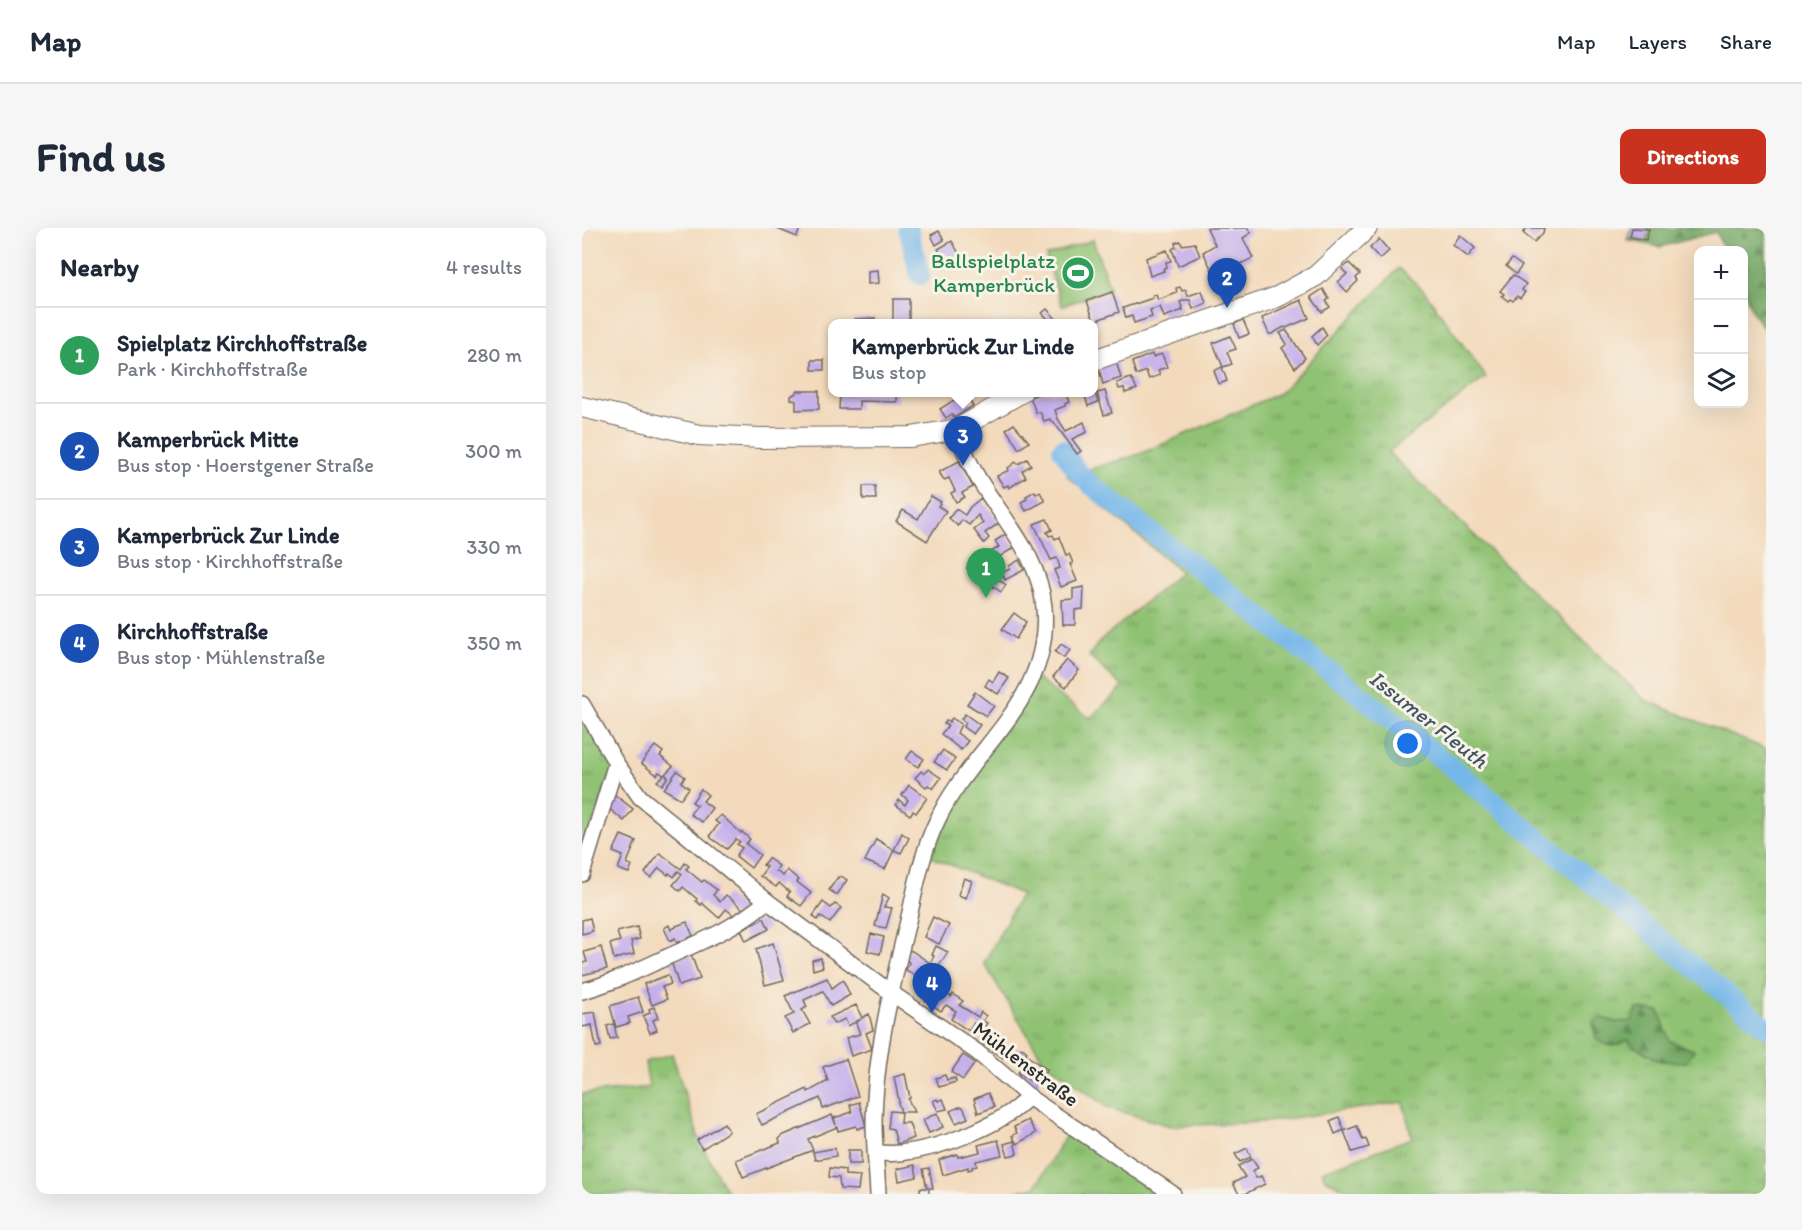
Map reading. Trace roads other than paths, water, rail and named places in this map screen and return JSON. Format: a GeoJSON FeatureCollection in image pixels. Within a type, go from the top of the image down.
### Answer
{"type":"FeatureCollection","features":[{"type":"Feature","properties":{"kind":"main road"},"geometry":{"type":"LineString","coordinates":[[1098,359],[1277,297],[1316,276],[1366,228]]}},
{"type":"Feature","properties":{"kind":"main road"},"geometry":{"type":"LineString","coordinates":[[582,407],[699,435],[771,438],[911,437],[958,429],[1015,397]]}},
{"type":"Feature","properties":{"kind":"street"},"geometry":{"type":"LineString","coordinates":[[878,1194],[874,1121],[890,992],[924,854],[938,820],[961,780],[1013,715],[1026,692],[1033,676],[1043,637],[1044,606],[1036,575],[1023,544],[987,494],[969,462],[958,429]]}},
{"type":"Feature","properties":{"kind":"street","name":"Mühlenstraße"},"geometry":{"type":"LineString","coordinates":[[582,704],[616,763],[640,797],[767,901],[890,992],[977,1052],[1029,1096],[1173,1194]]}},
{"type":"Feature","properties":{"kind":"street"},"geometry":{"type":"LineString","coordinates":[[582,874],[616,763]]}},
{"type":"Feature","properties":{"kind":"street"},"geometry":{"type":"LineString","coordinates":[[582,991],[616,980],[713,936],[745,920],[767,901]]}},
{"type":"Feature","properties":{"kind":"street"},"geometry":{"type":"LineString","coordinates":[[877,1153],[898,1154],[912,1151],[970,1133],[1019,1108],[1029,1096]]}},
{"type":"Feature","properties":{"kind":"waterway","name":"Issumer Fleuth"},"geometry":{"type":"LineString","coordinates":[[908,228],[920,275]]}},
{"type":"Feature","properties":{"kind":"waterway","name":"Issumer Fleuth"},"geometry":{"type":"LineString","coordinates":[[1062,449],[1077,471],[1090,484],[1448,764],[1766,1027]]}},
{"type":"Feature","properties":{"kind":"place","name":"Ballspielplatz Kamperbrück"},"geometry":{"type":"Point","coordinates":[1078,273]}},
{"type":"Feature","properties":{"kind":"place","name":"Kamperbrück Mitte"},"geometry":{"type":"Point","coordinates":[1227,308]}},
{"type":"Feature","properties":{"kind":"place","name":"Kamperbrück Zur Linde"},"geometry":{"type":"Point","coordinates":[963,466]}},
{"type":"Feature","properties":{"kind":"place","name":"Spielplatz Kirchhoffstraße"},"geometry":{"type":"Point","coordinates":[986,598]}},
{"type":"Feature","properties":{"kind":"place","name":"Kirchhoffstraße"},"geometry":{"type":"Point","coordinates":[932,1013]}}]}
